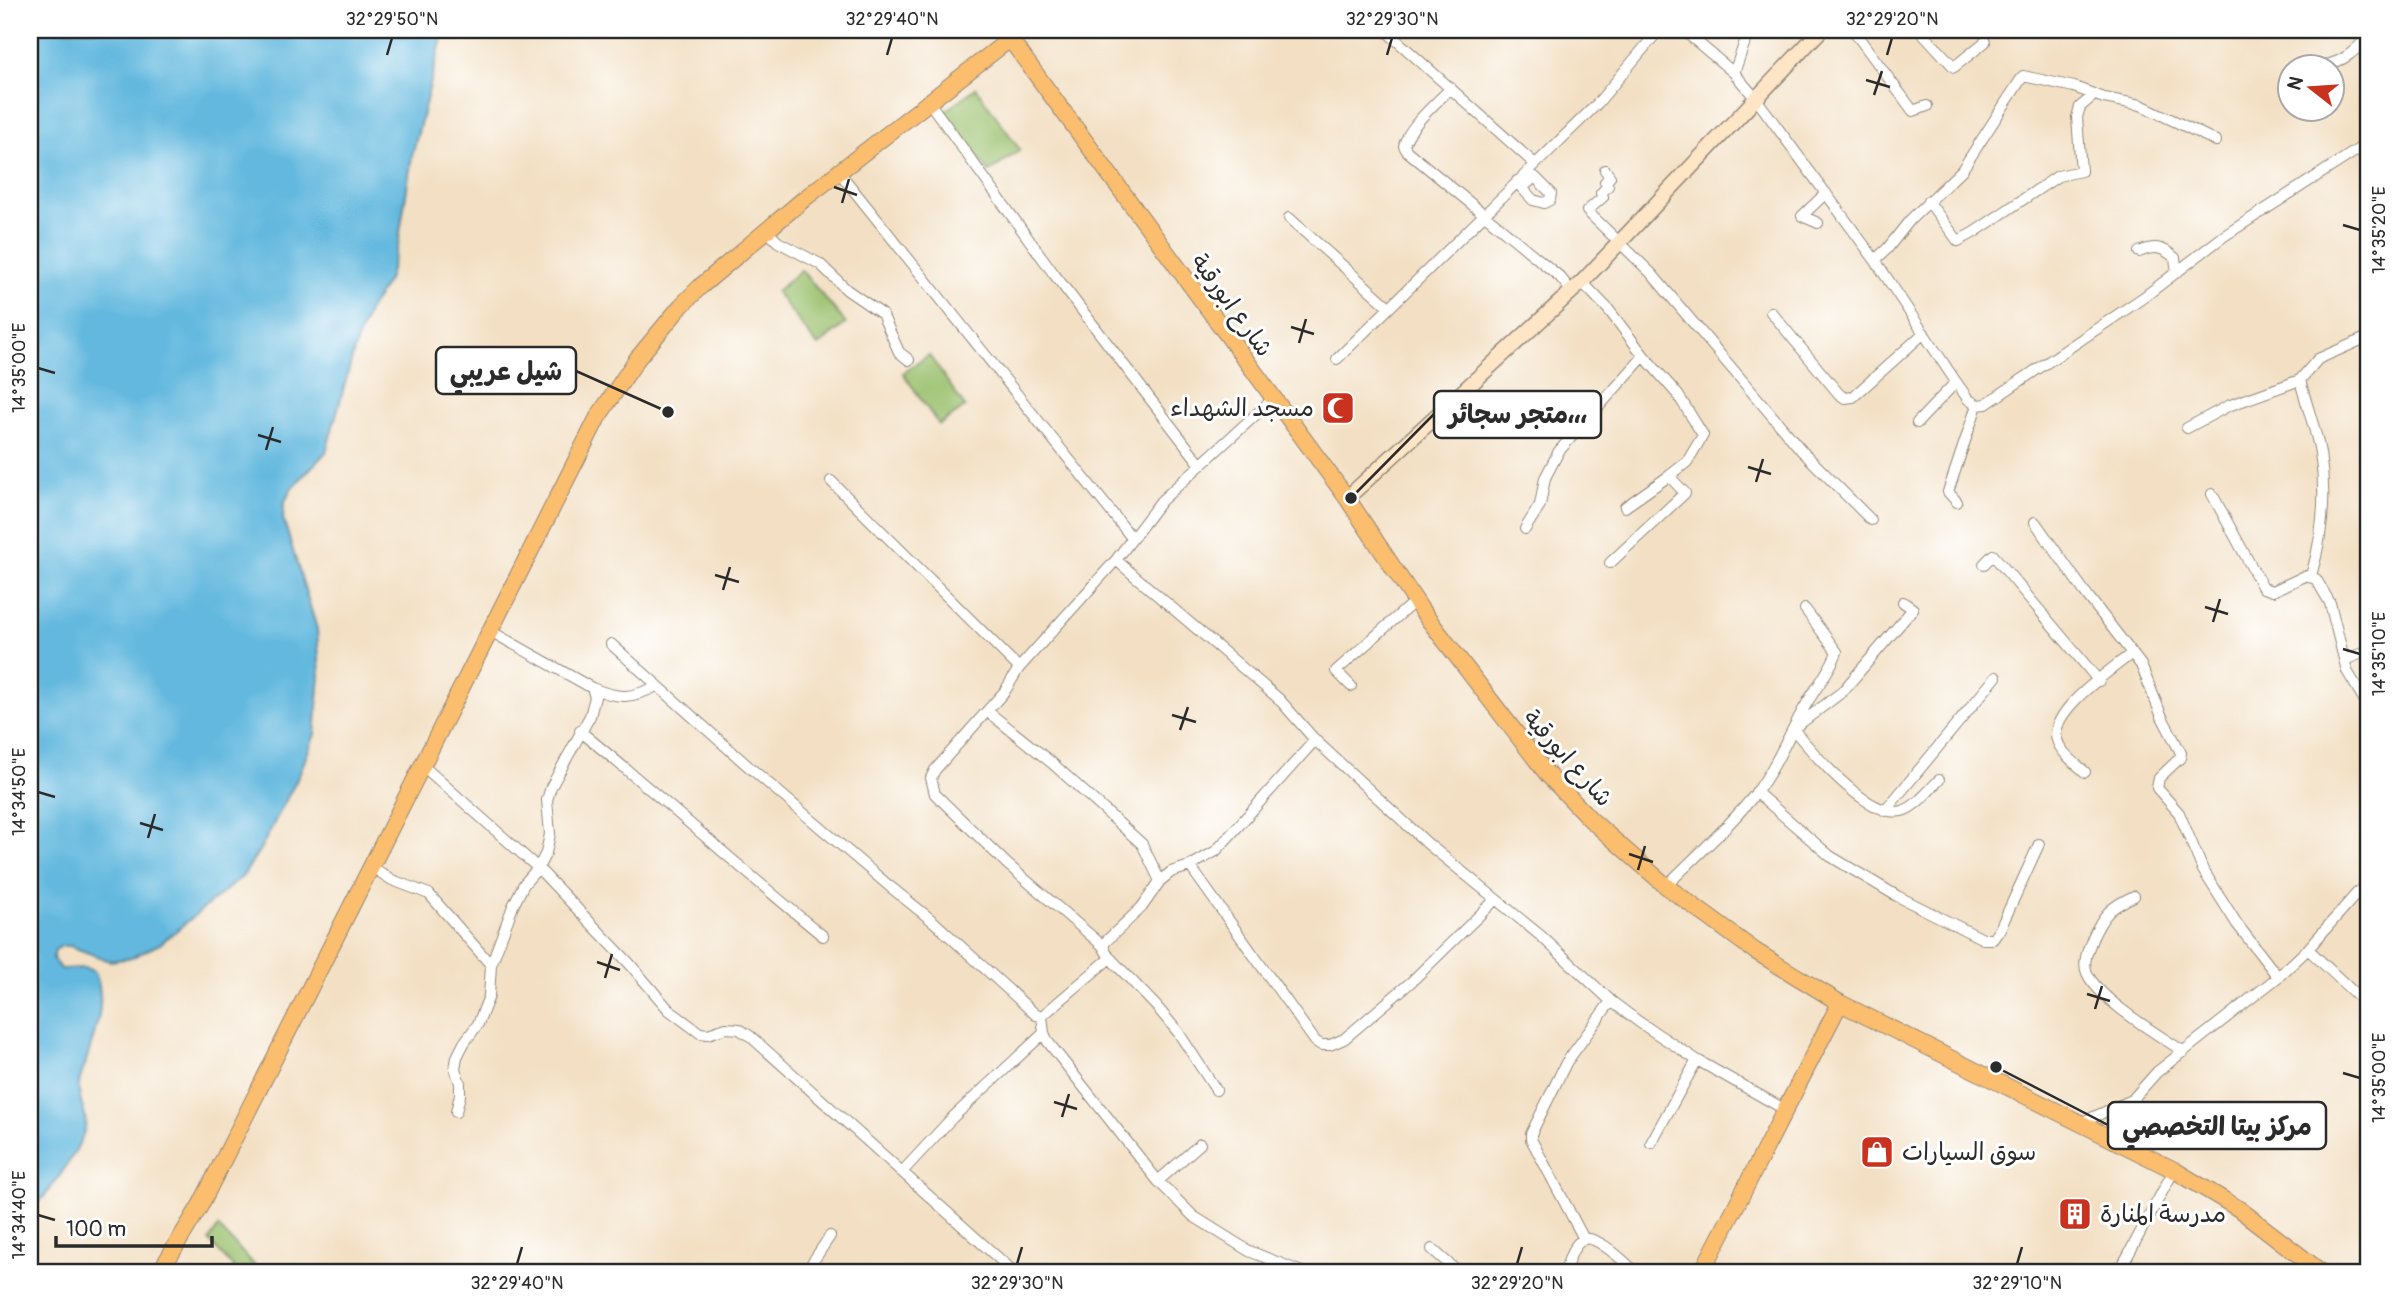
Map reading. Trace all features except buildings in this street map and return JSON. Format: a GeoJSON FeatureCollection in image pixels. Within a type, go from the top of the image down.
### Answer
{"type":"FeatureCollection","features":[{"type":"Feature","properties":{"kind":"main road"},"geometry":{"type":"LineString","coordinates":[[1347,498],[1577,287],[1821,30]]}},
{"type":"Feature","properties":{"kind":"main road"},"geometry":{"type":"LineString","coordinates":[[160,1272],[200,1206],[492,632],[598,417],[619,383],[681,306],[766,230],[1012,33]]}},
{"type":"Feature","properties":{"kind":"main road","name":"شارع ابورقية"},"geometry":{"type":"LineString","coordinates":[[1012,33],[1273,399],[1347,498],[1415,601],[1548,775],[1590,819],[1665,886],[1755,951],[1840,1003],[2174,1170],[2239,1209],[2321,1272]]}},
{"type":"Feature","properties":{"kind":"main road"},"geometry":{"type":"LineString","coordinates":[[1702,1272],[1840,1003]]}},
{"type":"Feature","properties":{"kind":"street"},"geometry":{"type":"LineString","coordinates":[[1385,30],[1535,164]]}},
{"type":"Feature","properties":{"kind":"street"},"geometry":{"type":"LineString","coordinates":[[1337,359],[1484,214],[1520,185],[1535,164],[1597,104],[1658,30]]}},
{"type":"Feature","properties":{"kind":"street"},"geometry":{"type":"LineString","coordinates":[[1683,30],[1734,73],[1757,100],[1875,260],[1968,399],[1976,405],[1986,404],[2144,297],[2224,236],[2368,143]]}},
{"type":"Feature","properties":{"kind":"street"},"geometry":{"type":"LineString","coordinates":[[1734,73],[1749,30]]}},
{"type":"Feature","properties":{"kind":"street"},"geometry":{"type":"LineString","coordinates":[[1853,30],[1913,111],[1927,106]]}},
{"type":"Feature","properties":{"kind":"street"},"geometry":{"type":"LineString","coordinates":[[1920,30],[1954,66],[1985,42]]}},
{"type":"Feature","properties":{"kind":"street"},"geometry":{"type":"LineString","coordinates":[[2346,57],[2353,54],[2368,36]]}},
{"type":"Feature","properties":{"kind":"street"},"geometry":{"type":"LineString","coordinates":[[1875,260],[1928,201],[1962,170],[2022,76],[2141,105],[2216,141]]}},
{"type":"Feature","properties":{"kind":"street"},"geometry":{"type":"LineString","coordinates":[[1451,88],[1405,139],[1404,146],[1407,151],[1560,277],[1608,309],[1678,396],[1703,435],[1687,461],[1625,507]]}},
{"type":"Feature","properties":{"kind":"street"},"geometry":{"type":"LineString","coordinates":[[1928,201],[1958,241],[2058,176],[2081,171],[2077,117],[2080,107],[2094,94]]}},
{"type":"Feature","properties":{"kind":"street"},"geometry":{"type":"LineString","coordinates":[[929,102],[1054,274],[1201,465]]}},
{"type":"Feature","properties":{"kind":"street"},"geometry":{"type":"LineString","coordinates":[[1605,170],[1610,177],[1605,182],[1608,186],[1601,193],[1603,197],[1587,211],[1659,281],[1802,451],[1871,520]]}},
{"type":"Feature","properties":{"kind":"street"},"geometry":{"type":"LineString","coordinates":[[839,172],[1132,538]]}},
{"type":"Feature","properties":{"kind":"street"},"geometry":{"type":"LineString","coordinates":[[1818,223],[1802,216],[1826,193]]}},
{"type":"Feature","properties":{"kind":"street"},"geometry":{"type":"LineString","coordinates":[[1289,218],[1389,307]]}},
{"type":"Feature","properties":{"kind":"street"},"geometry":{"type":"LineString","coordinates":[[766,230],[778,242],[820,264],[847,290],[882,314],[899,352],[909,360]]}},
{"type":"Feature","properties":{"kind":"street"},"geometry":{"type":"LineString","coordinates":[[2138,251],[2153,246],[2166,250],[2175,258],[2177,272]]}},
{"type":"Feature","properties":{"kind":"street"},"geometry":{"type":"LineString","coordinates":[[1772,312],[1845,398],[1853,397],[1924,333]]}},
{"type":"Feature","properties":{"kind":"street"},"geometry":{"type":"LineString","coordinates":[[2187,428],[2228,406],[2300,380],[2318,359],[2368,337]]}},
{"type":"Feature","properties":{"kind":"street"},"geometry":{"type":"LineString","coordinates":[[1525,529],[1540,505],[1545,478],[1559,452],[1644,356]]}},
{"type":"Feature","properties":{"kind":"street"},"geometry":{"type":"LineString","coordinates":[[2300,380],[2320,453],[2324,513],[2323,531],[2311,576]]}},
{"type":"Feature","properties":{"kind":"street"},"geometry":{"type":"LineString","coordinates":[[1917,423],[1956,382]]}},
{"type":"Feature","properties":{"kind":"street"},"geometry":{"type":"LineString","coordinates":[[1216,1090],[1178,1032],[1110,958],[1102,945],[1007,864],[935,794],[931,778],[935,770],[1005,691],[1019,668],[1116,559],[1161,501],[1273,399]]}},
{"type":"Feature","properties":{"kind":"street"},"geometry":{"type":"LineString","coordinates":[[1957,502],[1948,492],[1976,405]]}},
{"type":"Feature","properties":{"kind":"street"},"geometry":{"type":"LineString","coordinates":[[1610,563],[1685,493],[1669,476]]}},
{"type":"Feature","properties":{"kind":"street"},"geometry":{"type":"LineString","coordinates":[[831,481],[1019,668]]}},
{"type":"Feature","properties":{"kind":"street"},"geometry":{"type":"LineString","coordinates":[[2212,494],[2263,588],[2273,591],[2305,576],[2316,579],[2330,603],[2347,671],[2368,706]]}},
{"type":"Feature","properties":{"kind":"street"},"geometry":{"type":"LineString","coordinates":[[2035,522],[2141,665],[2162,717],[2181,753],[2180,758],[2159,778],[2157,788],[2179,813],[2203,870],[2237,924],[2278,977]]}},
{"type":"Feature","properties":{"kind":"street"},"geometry":{"type":"LineString","coordinates":[[1984,564],[1993,555],[2099,681]]}},
{"type":"Feature","properties":{"kind":"street"},"geometry":{"type":"LineString","coordinates":[[1116,559],[1279,699],[1315,740],[1428,844],[1541,936],[1611,1001],[1697,1060],[1784,1108]]}},
{"type":"Feature","properties":{"kind":"street"},"geometry":{"type":"LineString","coordinates":[[1351,686],[1336,671],[1415,601]]}},
{"type":"Feature","properties":{"kind":"street"},"geometry":{"type":"LineString","coordinates":[[1793,729],[1842,692],[1913,609],[1903,603]]}},
{"type":"Feature","properties":{"kind":"street"},"geometry":{"type":"LineString","coordinates":[[1665,886],[1728,824],[1756,792],[1833,662],[1837,652],[1805,609]]}},
{"type":"Feature","properties":{"kind":"street"},"geometry":{"type":"LineString","coordinates":[[492,632],[592,688],[614,697],[638,696],[657,686]]}},
{"type":"Feature","properties":{"kind":"street"},"geometry":{"type":"LineString","coordinates":[[611,643],[821,828],[934,922],[1036,1015],[1042,1016],[1110,958]]}},
{"type":"Feature","properties":{"kind":"street"},"geometry":{"type":"LineString","coordinates":[[2344,660],[2368,651]]}},
{"type":"Feature","properties":{"kind":"street"},"geometry":{"type":"LineString","coordinates":[[2085,772],[2064,752],[2057,741],[2056,730],[2064,711],[2132,653]]}},
{"type":"Feature","properties":{"kind":"street"},"geometry":{"type":"LineString","coordinates":[[1885,811],[1996,677]]}},
{"type":"Feature","properties":{"kind":"street"},"geometry":{"type":"LineString","coordinates":[[456,1112],[460,1095],[460,1083],[455,1069],[457,1058],[478,1024],[489,996],[491,965],[513,906],[524,884],[538,869],[547,853],[550,834],[547,800],[551,787],[592,708],[595,697],[592,688]]}},
{"type":"Feature","properties":{"kind":"street"},"geometry":{"type":"LineString","coordinates":[[987,711],[1052,763],[1142,844],[1160,881]]}},
{"type":"Feature","properties":{"kind":"street"},"geometry":{"type":"LineString","coordinates":[[1793,729],[1819,761],[1871,805],[1885,811],[1903,811],[1923,797],[1939,780]]}},
{"type":"Feature","properties":{"kind":"street"},"geometry":{"type":"LineString","coordinates":[[580,731],[823,936]]}},
{"type":"Feature","properties":{"kind":"street"},"geometry":{"type":"LineString","coordinates":[[1102,945],[1142,907],[1160,881],[1171,872],[1190,866],[1216,851],[1315,740]]}},
{"type":"Feature","properties":{"kind":"street"},"geometry":{"type":"LineString","coordinates":[[424,766],[538,869],[629,963],[669,1010],[699,1033],[708,1034],[726,1028],[739,1029],[750,1036],[1014,1272]]}},
{"type":"Feature","properties":{"kind":"street"},"geometry":{"type":"LineString","coordinates":[[1756,792],[1830,856],[1897,896],[1983,939],[1993,939],[2000,929],[2039,844]]}},
{"type":"Feature","properties":{"kind":"street"},"geometry":{"type":"LineString","coordinates":[[1190,866],[1315,1041],[1321,1045],[1330,1045],[1344,1039],[1411,982],[1495,900]]}},
{"type":"Feature","properties":{"kind":"street"},"geometry":{"type":"LineString","coordinates":[[372,867],[392,880],[429,894],[491,965]]}},
{"type":"Feature","properties":{"kind":"street"},"geometry":{"type":"LineString","coordinates":[[2080,1123],[2132,1100],[2157,1072],[2278,977],[2308,949],[2357,893],[2368,886]]}},
{"type":"Feature","properties":{"kind":"street"},"geometry":{"type":"LineString","coordinates":[[2134,896],[2115,905],[2101,919],[2085,963],[2087,974],[2099,989],[2131,1016],[2184,1052]]}},
{"type":"Feature","properties":{"kind":"street"},"geometry":{"type":"LineString","coordinates":[[2308,949],[2368,1006]]}},
{"type":"Feature","properties":{"kind":"street"},"geometry":{"type":"LineString","coordinates":[[1584,1239],[1531,1139],[1531,1134],[1566,1063],[1611,1001]]}},
{"type":"Feature","properties":{"kind":"street"},"geometry":{"type":"LineString","coordinates":[[1042,1016],[1048,1042],[1158,1181],[1193,1216],[1249,1251],[1302,1272]]}},
{"type":"Feature","properties":{"kind":"street"},"geometry":{"type":"LineString","coordinates":[[902,1172],[952,1118],[1044,1033]]}},
{"type":"Feature","properties":{"kind":"street"},"geometry":{"type":"LineString","coordinates":[[1651,1143],[1697,1060]]}},
{"type":"Feature","properties":{"kind":"street"},"geometry":{"type":"LineString","coordinates":[[2129,1147],[2132,1100]]}},
{"type":"Feature","properties":{"kind":"street"},"geometry":{"type":"LineString","coordinates":[[1158,1181],[1200,1144]]}},
{"type":"Feature","properties":{"kind":"street"},"geometry":{"type":"LineString","coordinates":[[2119,1272],[2174,1170]]}},
{"type":"Feature","properties":{"kind":"street"},"geometry":{"type":"LineString","coordinates":[[806,1272],[830,1236]]}},
{"type":"Feature","properties":{"kind":"street"},"geometry":{"type":"LineString","coordinates":[[1565,1272],[1577,1245],[1584,1239],[1592,1239],[1617,1255],[1636,1272]]}},
{"type":"Feature","properties":{"kind":"street"},"geometry":{"type":"LineString","coordinates":[[1432,1249],[1458,1272]]}},
{"type":"Feature","properties":{"kind":"green space"},"geometry":{"type":"Polygon","coordinates":[[[976,88],[1020,150],[989,172],[945,112],[976,88]]]}},
{"type":"Feature","properties":{"kind":"green space"},"geometry":{"type":"Polygon","coordinates":[[[801,270],[846,323],[818,346],[776,292],[801,270]]]}},
{"type":"Feature","properties":{"kind":"green space"},"geometry":{"type":"Polygon","coordinates":[[[929,355],[965,407],[939,425],[903,373],[929,355]]]}},
{"type":"Feature","properties":{"kind":"green space"},"geometry":{"type":"Polygon","coordinates":[[[218,1227],[261,1272],[231,1272],[234,1268],[209,1241],[218,1227]]]}},
{"type":"Feature","properties":{"kind":"water"},"geometry":{"type":"Polygon","coordinates":[[[30,30],[444,30],[412,156],[398,245],[388,280],[369,310],[357,340],[326,452],[292,488],[284,503],[283,518],[317,629],[320,676],[315,734],[298,777],[243,876],[160,944],[131,958],[110,961],[70,946],[55,950],[53,959],[61,969],[86,968],[95,972],[99,984],[100,1007],[96,1030],[79,1083],[85,1120],[84,1132],[61,1174],[30,1211],[30,30]]]}},
{"type":"Feature","properties":{"kind":"place","name":"مسجد الشهداء"},"geometry":{"type":"Point","coordinates":[1338,408]}},
{"type":"Feature","properties":{"kind":"place","name":"شيل عريبي"},"geometry":{"type":"Point","coordinates":[668,412]}},
{"type":"Feature","properties":{"kind":"place","name":"متجر سجائر،،،"},"geometry":{"type":"Point","coordinates":[1351,498]}},
{"type":"Feature","properties":{"kind":"place","name":"مركز بيتا التخصصي"},"geometry":{"type":"Point","coordinates":[1996,1067]}},
{"type":"Feature","properties":{"kind":"place","name":"سوق السيارات"},"geometry":{"type":"Point","coordinates":[1877,1152]}},
{"type":"Feature","properties":{"kind":"place","name":"مدرسة المنارة"},"geometry":{"type":"Point","coordinates":[2075,1214]}}]}
